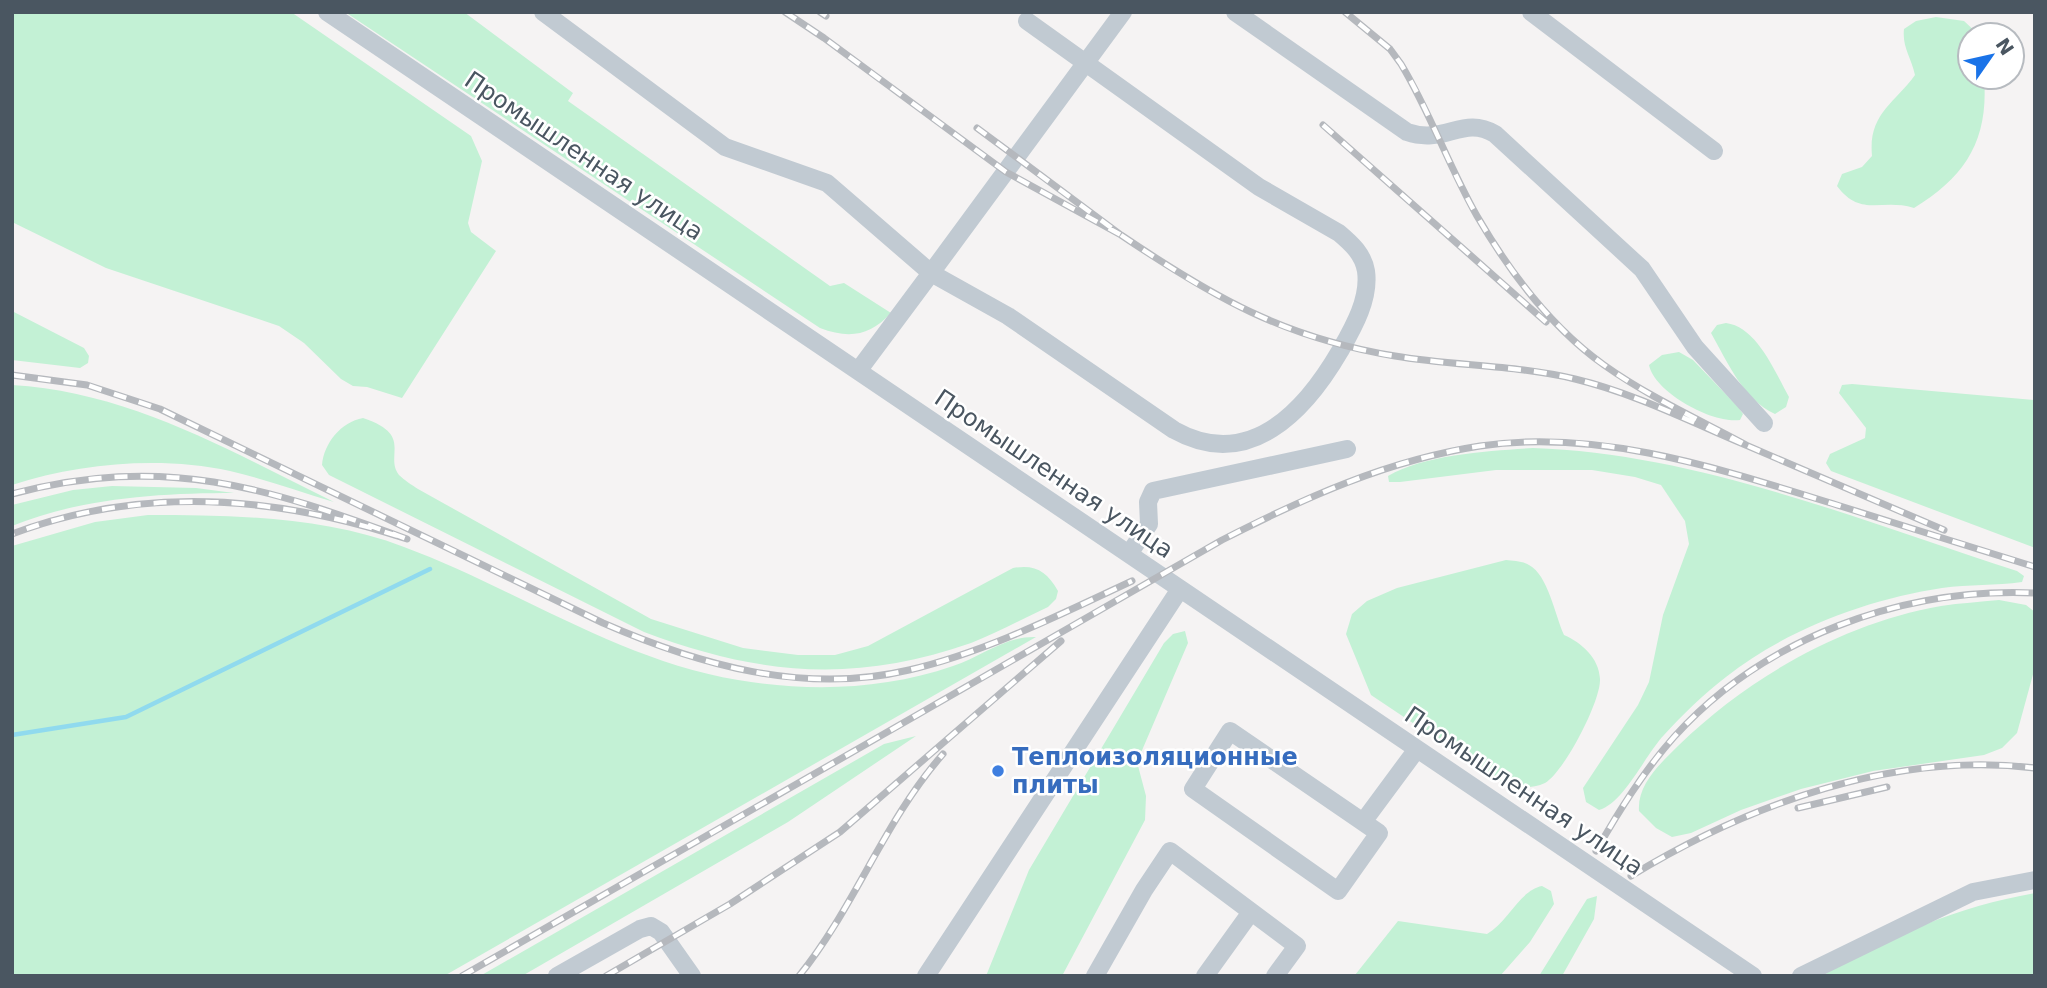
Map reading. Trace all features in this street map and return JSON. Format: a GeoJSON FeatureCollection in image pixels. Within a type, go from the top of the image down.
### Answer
{"type":"FeatureCollection","features":[{"type":"Feature","properties":{"kind":"street","name":"Промышленная улица"},"geometry":{"type":"LineString","coordinates":[[327,12],[1753,976]]}},
{"type":"Feature","properties":{"kind":"street"},"geometry":{"type":"LineString","coordinates":[[543,12],[725,147],[827,183],[931,273],[1008,316],[1188,438],[1223,444],[1264,435],[1294,412],[1319,384],[1343,345],[1361,307],[1366,282],[1362,257],[1339,233],[1259,187],[1021,16]]}},
{"type":"Feature","properties":{"kind":"street"},"geometry":{"type":"LineString","coordinates":[[858,371],[1123,12]]}},
{"type":"Feature","properties":{"kind":"street"},"geometry":{"type":"LineString","coordinates":[[1235,12],[1407,132],[1430,138],[1475,126],[1495,134],[1642,269],[1655,283],[1695,347],[1764,423]]}},
{"type":"Feature","properties":{"kind":"street"},"geometry":{"type":"LineString","coordinates":[[1531,12],[1714,150]]}},
{"type":"Feature","properties":{"kind":"street"},"geometry":{"type":"LineString","coordinates":[[1129,554],[1149,524],[1148,502],[1153,491],[1347,449]]}},
{"type":"Feature","properties":{"kind":"street"},"geometry":{"type":"LineString","coordinates":[[926,976],[1180,589]]}},
{"type":"Feature","properties":{"kind":"street"},"geometry":{"type":"LineString","coordinates":[[1230,731],[1363,822],[1379,833],[1338,891],[1193,789],[1230,731]]}},
{"type":"Feature","properties":{"kind":"street"},"geometry":{"type":"LineString","coordinates":[[1363,822],[1417,748]]}},
{"type":"Feature","properties":{"kind":"street"},"geometry":{"type":"LineString","coordinates":[[1095,976],[1144,890],[1170,851],[1297,946],[1275,976]]}},
{"type":"Feature","properties":{"kind":"street"},"geometry":{"type":"LineString","coordinates":[[1801,976],[1973,892],[2035,880]]}},
{"type":"Feature","properties":{"kind":"street"},"geometry":{"type":"LineString","coordinates":[[1205,976],[1251,912]]}},
{"type":"Feature","properties":{"kind":"street"},"geometry":{"type":"LineString","coordinates":[[557,976],[640,929],[651,926],[661,932],[692,976]]}},
{"type":"Feature","properties":{"kind":"green space"},"geometry":{"type":"Polygon","coordinates":[[[12,12],[291,12],[471,136],[482,161],[468,223],[471,232],[496,251],[402,398],[367,387],[353,386],[341,379],[304,343],[279,326],[106,268],[12,222],[12,12]]]}},
{"type":"Feature","properties":{"kind":"green space"},"geometry":{"type":"Polygon","coordinates":[[[345,12],[464,12],[573,93],[568,101],[830,286],[844,283],[891,313],[875,327],[858,333],[840,334],[820,328],[345,12]]]}},
{"type":"Feature","properties":{"kind":"green space"},"geometry":{"type":"Polygon","coordinates":[[[1936,17],[1964,21],[1956,21],[1956,91],[1985,91],[1978,138],[1960,169],[1948,183],[1914,208],[1855,202],[1837,186],[1842,174],[1862,167],[1872,156],[1874,130],[1878,120],[1915,75],[1906,47],[1904,29],[1916,21],[1936,17]]]}},
{"type":"Feature","properties":{"kind":"green space"},"geometry":{"type":"Polygon","coordinates":[[[12,311],[84,348],[89,356],[88,363],[80,368],[12,360],[12,311]]]}},
{"type":"Feature","properties":{"kind":"green space"},"geometry":{"type":"Polygon","coordinates":[[[1726,323],[1737,326],[1756,342],[1778,375],[1789,397],[1786,407],[1775,414],[1745,390],[1711,333],[1717,325],[1726,323]]]}},
{"type":"Feature","properties":{"kind":"green space"},"geometry":{"type":"Polygon","coordinates":[[[1679,352],[1693,360],[1739,408],[1743,414],[1740,420],[1729,420],[1701,412],[1673,396],[1662,386],[1649,365],[1662,355],[1679,352]]]}},
{"type":"Feature","properties":{"kind":"green space"},"geometry":{"type":"Polygon","coordinates":[[[12,385],[97,399],[138,412],[218,444],[334,502],[230,471],[176,464],[93,467],[38,477],[12,485],[12,385]]]}},
{"type":"Feature","properties":{"kind":"green space"},"geometry":{"type":"Polygon","coordinates":[[[1842,385],[2035,400],[2035,548],[1831,471],[1826,463],[1830,454],[1865,438],[1866,428],[1839,393],[1842,385]]]}},
{"type":"Feature","properties":{"kind":"green space"},"geometry":{"type":"Polygon","coordinates":[[[363,418],[388,431],[393,438],[395,468],[399,475],[418,489],[651,619],[743,648],[798,655],[835,655],[868,646],[1013,568],[1034,568],[1045,574],[1058,591],[1056,599],[1048,607],[971,643],[887,665],[806,669],[727,658],[644,632],[329,475],[322,465],[330,442],[341,429],[363,418]]]}},
{"type":"Feature","properties":{"kind":"green space"},"geometry":{"type":"Polygon","coordinates":[[[1533,448],[1656,462],[1717,476],[1839,511],[2017,571],[2024,576],[2022,582],[1942,588],[1885,600],[1828,619],[1774,645],[1749,660],[1694,704],[1657,744],[1626,788],[1608,806],[1599,810],[1586,802],[1583,788],[1638,705],[1649,682],[1663,615],[1689,544],[1685,521],[1661,485],[1635,477],[1592,470],[1496,470],[1389,482],[1388,476],[1439,458],[1533,448]]]}},
{"type":"Feature","properties":{"kind":"green space"},"geometry":{"type":"Polygon","coordinates":[[[112,486],[196,488],[234,493],[178,494],[93,503],[12,526],[12,505],[73,490],[112,486]]]}},
{"type":"Feature","properties":{"kind":"green space"},"geometry":{"type":"Polygon","coordinates":[[[148,515],[278,519],[373,537],[446,564],[568,622],[651,657],[694,670],[765,684],[819,687],[900,680],[953,666],[1003,643],[1036,637],[444,976],[12,976],[12,546],[95,522],[148,515]]]}},
{"type":"Feature","properties":{"kind":"green space"},"geometry":{"type":"Polygon","coordinates":[[[1506,560],[1524,563],[1536,570],[1546,586],[1564,635],[1577,642],[1593,658],[1600,679],[1595,703],[1571,751],[1553,776],[1545,783],[1531,787],[1507,786],[1371,695],[1346,634],[1352,614],[1367,601],[1397,588],[1506,560]]]}},
{"type":"Feature","properties":{"kind":"green space"},"geometry":{"type":"Polygon","coordinates":[[[1999,600],[2026,605],[2035,612],[2035,667],[2017,733],[2002,748],[1984,755],[1873,771],[1801,789],[1741,810],[1691,833],[1672,837],[1656,828],[1639,811],[1639,801],[1646,783],[1679,745],[1736,697],[1800,656],[1869,625],[1905,614],[1941,606],[1999,600]]]}},
{"type":"Feature","properties":{"kind":"green space"},"geometry":{"type":"Polygon","coordinates":[[[1185,631],[1188,643],[1137,762],[1146,796],[1145,820],[1062,976],[986,976],[1029,870],[1164,643],[1173,634],[1185,631]]]}},
{"type":"Feature","properties":{"kind":"green space"},"geometry":{"type":"Polygon","coordinates":[[[916,736],[788,822],[522,976],[480,976],[884,744],[916,736]]]}},
{"type":"Feature","properties":{"kind":"green space"},"geometry":{"type":"Polygon","coordinates":[[[1542,886],[1551,891],[1554,904],[1530,942],[1500,976],[1355,975],[1398,921],[1487,934],[1520,900],[1542,886]]]}},
{"type":"Feature","properties":{"kind":"green space"},"geometry":{"type":"Polygon","coordinates":[[[2035,893],[2035,976],[1822,976],[1872,948],[1925,924],[1979,906],[2035,893]]]}},
{"type":"Feature","properties":{"kind":"green space"},"geometry":{"type":"Polygon","coordinates":[[[1597,896],[1594,919],[1562,976],[1539,976],[1587,899],[1597,896]]]}},
{"type":"Feature","properties":{"kind":"waterway"},"geometry":{"type":"LineString","coordinates":[[12,735],[126,717],[430,569]]}},
{"type":"Feature","properties":{"kind":"railway"},"geometry":{"type":"LineString","coordinates":[[785,12],[1006,172],[1121,235],[977,128]]}},
{"type":"Feature","properties":{"kind":"railway"},"geometry":{"type":"LineString","coordinates":[[820,12],[826,16]]}},
{"type":"Feature","properties":{"kind":"railway"},"geometry":{"type":"LineString","coordinates":[[1121,235],[1219,296],[1251,312],[1318,338],[1395,356],[1531,371],[1575,379],[1641,400],[1748,446],[1621,377],[1585,350],[1549,316],[1518,278],[1477,216],[1401,64],[1390,49],[1345,12]]}},
{"type":"Feature","properties":{"kind":"railway"},"geometry":{"type":"LineString","coordinates":[[1323,125],[1546,322]]}},
{"type":"Feature","properties":{"kind":"railway"},"geometry":{"type":"LineString","coordinates":[[12,375],[87,385],[160,409],[603,623],[677,652],[753,672],[830,679],[870,677],[909,670],[995,643],[1132,581]]}},
{"type":"Feature","properties":{"kind":"railway"},"geometry":{"type":"LineString","coordinates":[[462,976],[1222,540],[1347,482],[1446,452],[1525,442],[1571,443],[1661,456],[1750,478],[2035,567]]}},
{"type":"Feature","properties":{"kind":"railway"},"geometry":{"type":"LineString","coordinates":[[1748,446],[1944,530]]}},
{"type":"Feature","properties":{"kind":"railway"},"geometry":{"type":"LineString","coordinates":[[12,494],[67,482],[118,477],[167,477],[214,482],[307,504],[407,539],[309,513],[210,502],[110,508],[61,518],[12,534]]}},
{"type":"Feature","properties":{"kind":"railway"},"geometry":{"type":"LineString","coordinates":[[1596,851],[1632,792],[1674,737],[1710,702],[1749,672],[1793,646],[1838,626],[1886,610],[1935,599],[1985,593],[2035,593]]}},
{"type":"Feature","properties":{"kind":"railway"},"geometry":{"type":"LineString","coordinates":[[606,976],[730,904],[840,832],[1061,641]]}},
{"type":"Feature","properties":{"kind":"railway"},"geometry":{"type":"LineString","coordinates":[[799,976],[837,922],[903,807],[943,754]]}},
{"type":"Feature","properties":{"kind":"railway"},"geometry":{"type":"LineString","coordinates":[[1631,876],[1724,826],[1824,789],[1876,776],[1929,768],[1982,765],[2035,768]]}},
{"type":"Feature","properties":{"kind":"railway"},"geometry":{"type":"LineString","coordinates":[[1798,808],[1887,787]]}},
{"type":"Feature","properties":{"kind":"place","name":"Теплоизоляционные плиты"},"geometry":{"type":"Point","coordinates":[998,771]}}]}
